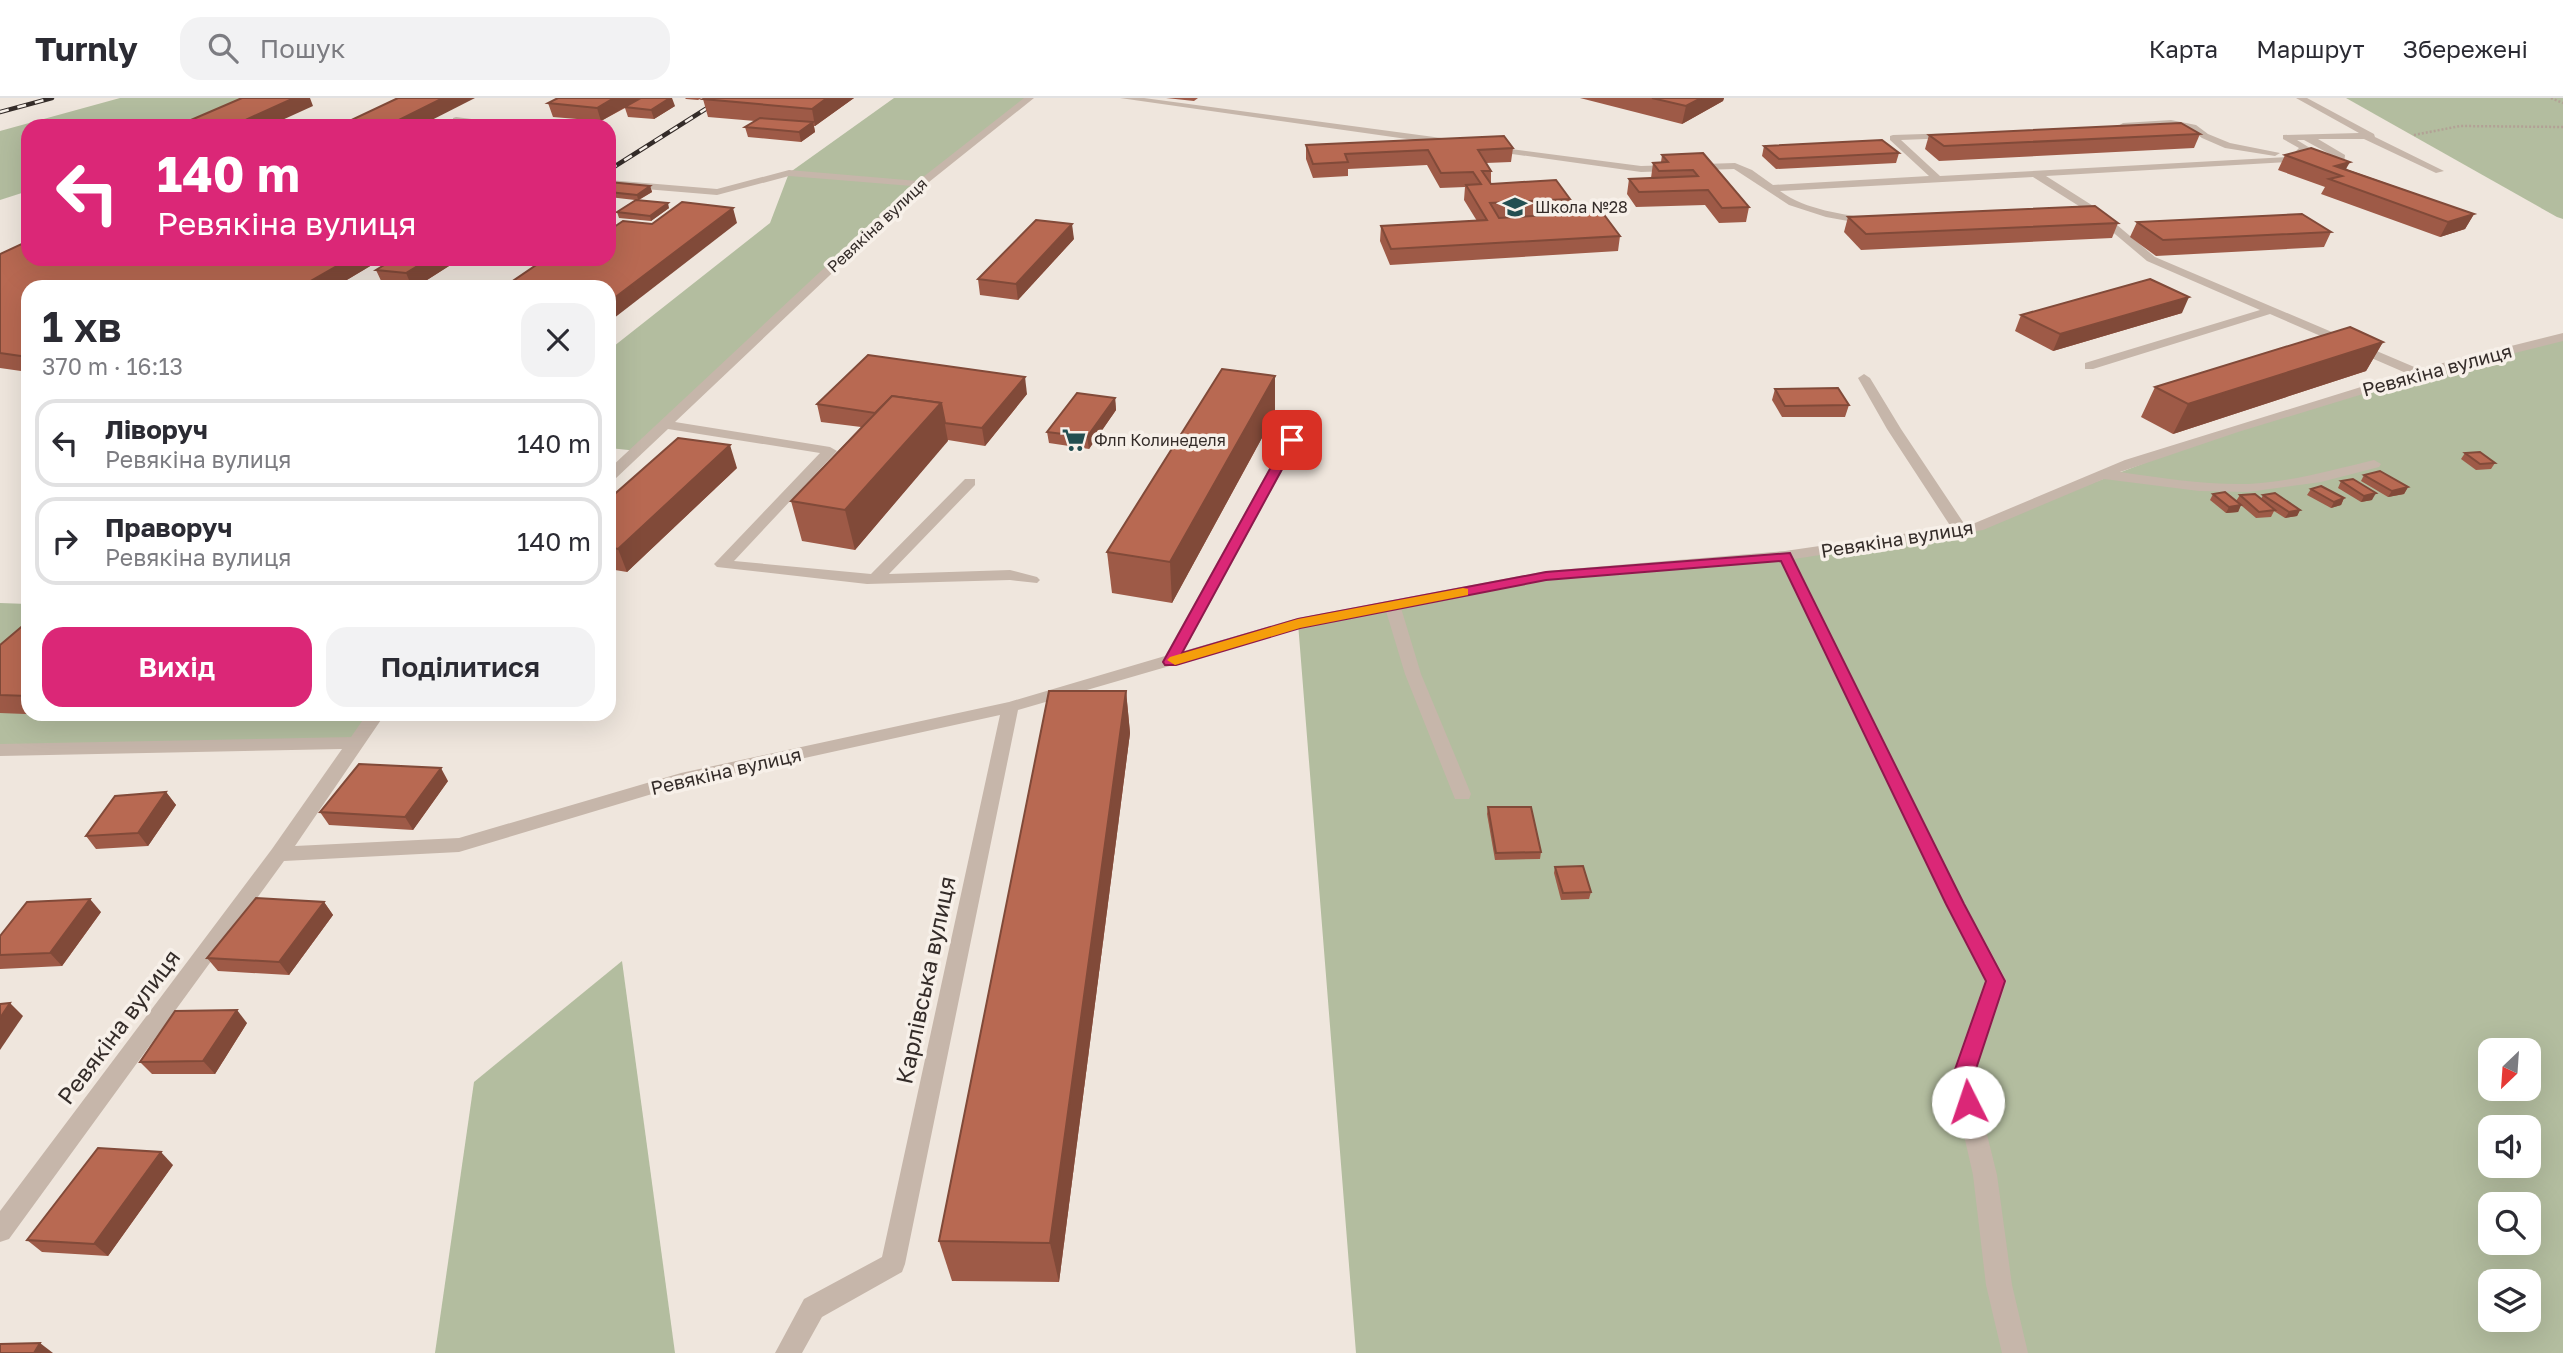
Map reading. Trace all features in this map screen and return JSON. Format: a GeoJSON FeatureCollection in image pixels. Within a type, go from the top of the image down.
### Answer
{"type":"FeatureCollection","features":[{"type":"Feature","properties":{"kind":"street","name":"Ревякіна вулиця"},"geometry":{"type":"LineString","coordinates":[[616,470],[920,184],[1030,98]]}},
{"type":"Feature","properties":{"kind":"street"},"geometry":{"type":"LineString","coordinates":[[1124,98],[1464,145]]}},
{"type":"Feature","properties":{"kind":"street"},"geometry":{"type":"LineString","coordinates":[[2300,98],[2371,136],[2368,137]]}},
{"type":"Feature","properties":{"kind":"street"},"geometry":{"type":"LineString","coordinates":[[2115,127],[2152,123],[2193,127],[2205,136],[2228,146],[2299,158],[2356,175]]}},
{"type":"Feature","properties":{"kind":"street"},"geometry":{"type":"LineString","coordinates":[[1937,178],[1893,138],[1962,135]]}},
{"type":"Feature","properties":{"kind":"street"},"geometry":{"type":"LineString","coordinates":[[2299,158],[2305,148],[2286,137],[2368,137],[2438,171]]}},
{"type":"Feature","properties":{"kind":"street"},"geometry":{"type":"LineString","coordinates":[[2306,137],[2342,157],[2339,165],[2344,171]]}},
{"type":"Feature","properties":{"kind":"street"},"geometry":{"type":"LineString","coordinates":[[1478,146],[1641,169],[1735,166],[1747,170],[1773,187],[1787,201],[1834,215],[1867,222],[1881,221]]}},
{"type":"Feature","properties":{"kind":"street"},"geometry":{"type":"LineString","coordinates":[[1773,187],[2299,158]]}},
{"type":"Feature","properties":{"kind":"street"},"geometry":{"type":"LineString","coordinates":[[616,184],[717,192],[789,173],[920,184]]}},
{"type":"Feature","properties":{"kind":"street"},"geometry":{"type":"LineString","coordinates":[[2037,174],[2094,211],[2151,260],[2418,373]]}},
{"type":"Feature","properties":{"kind":"street"},"geometry":{"type":"LineString","coordinates":[[2067,212],[2094,211]]}},
{"type":"Feature","properties":{"kind":"street"},"geometry":{"type":"LineString","coordinates":[[2089,366],[2272,310]]}},
{"type":"Feature","properties":{"kind":"street","name":"Ревякіна вулиця"},"geometry":{"type":"LineString","coordinates":[[279,854],[459,845],[681,779],[1010,707],[1298,624],[1392,605],[1546,576],[1785,556],[1978,527],[2103,474],[2234,429],[2418,373],[2563,337]]}},
{"type":"Feature","properties":{"kind":"street"},"geometry":{"type":"LineString","coordinates":[[1864,378],[1894,429],[1961,530]]}},
{"type":"Feature","properties":{"kind":"street"},"geometry":{"type":"LineString","coordinates":[[665,424],[830,451],[722,564],[875,579],[1010,575],[1032,580]]}},
{"type":"Feature","properties":{"kind":"street"},"geometry":{"type":"LineString","coordinates":[[1170,662],[1292,440]]}},
{"type":"Feature","properties":{"kind":"street"},"geometry":{"type":"LineString","coordinates":[[2103,474],[2229,488],[2280,486],[2374,464]]}},
{"type":"Feature","properties":{"kind":"street"},"geometry":{"type":"LineString","coordinates":[[875,579],[970,482]]}},
{"type":"Feature","properties":{"kind":"street"},"geometry":{"type":"LineString","coordinates":[[1785,556],[1955,904],[1996,981],[1962,1078],[1985,1175],[1999,1285],[2015,1353]]}},
{"type":"Feature","properties":{"kind":"street"},"geometry":{"type":"LineString","coordinates":[[1392,605],[1413,674],[1462,794]]}},
{"type":"Feature","properties":{"kind":"street","name":"Карлівська вулиця"},"geometry":{"type":"LineString","coordinates":[[788,1353],[813,1308],[893,1264],[1010,707]]}},
{"type":"Feature","properties":{"kind":"street","name":"Ревякіна вулиця"},"geometry":{"type":"LineString","coordinates":[[0,1231],[279,854],[371,721]]}},
{"type":"Feature","properties":{"kind":"street"},"geometry":{"type":"LineString","coordinates":[[0,750],[354,743]]}},
{"type":"Feature","properties":{"kind":"path"},"geometry":{"type":"LineString","coordinates":[[2551,98],[2563,103]]}},
{"type":"Feature","properties":{"kind":"path"},"geometry":{"type":"LineString","coordinates":[[2368,137],[2431,133],[2460,126],[2563,127]]}},
{"type":"Feature","properties":{"kind":"green space"},"geometry":{"type":"Polygon","coordinates":[[[120,98],[259,98],[209,119],[44,119],[120,98]]]}},
{"type":"Feature","properties":{"kind":"green space"},"geometry":{"type":"Polygon","coordinates":[[[894,98],[1030,98],[920,184],[638,451],[616,449],[616,344],[770,223],[789,173],[894,98]]]}},
{"type":"Feature","properties":{"kind":"green space"},"geometry":{"type":"Polygon","coordinates":[[[2346,98],[2563,98],[2563,219],[2557,217],[2346,98]]]}},
{"type":"Feature","properties":{"kind":"green space"},"geometry":{"type":"Polygon","coordinates":[[[21,125],[21,193],[0,200],[0,131],[21,125]]]}},
{"type":"Feature","properties":{"kind":"green space"},"geometry":{"type":"Polygon","coordinates":[[[2563,337],[2563,1353],[1356,1353],[1298,623],[1546,576],[1785,556],[1978,527],[2233,429],[2418,373],[2563,337]]]}},
{"type":"Feature","properties":{"kind":"green space"},"geometry":{"type":"Polygon","coordinates":[[[0,603],[21,604],[21,721],[371,721],[354,743],[0,750],[0,603]]]}},
{"type":"Feature","properties":{"kind":"green space"},"geometry":{"type":"Polygon","coordinates":[[[622,961],[675,1353],[435,1353],[474,1082],[622,961]]]}},
{"type":"Feature","properties":{"kind":"building"},"geometry":{"type":"Polygon","coordinates":[[[242,98],[294,98],[248,119],[193,119],[242,98]]]}},
{"type":"Feature","properties":{"kind":"building"},"geometry":{"type":"Polygon","coordinates":[[[398,98],[443,98],[401,119],[354,119],[398,98]]]}},
{"type":"Feature","properties":{"kind":"building"},"geometry":{"type":"Polygon","coordinates":[[[558,98],[614,98],[597,108],[548,103],[558,98]]]}},
{"type":"Feature","properties":{"kind":"building"},"geometry":{"type":"Polygon","coordinates":[[[641,98],[670,98],[651,110],[625,107],[641,98]]]}},
{"type":"Feature","properties":{"kind":"building"},"geometry":{"type":"Polygon","coordinates":[[[827,98],[812,109],[703,99],[827,98]]]}},
{"type":"Feature","properties":{"kind":"building"},"geometry":{"type":"Polygon","coordinates":[[[1652,98],[1701,98],[1686,106],[1652,98]]]}},
{"type":"Feature","properties":{"kind":"building"},"geometry":{"type":"Polygon","coordinates":[[[760,118],[813,122],[799,132],[745,127],[760,118]]]}},
{"type":"Feature","properties":{"kind":"building"},"geometry":{"type":"Polygon","coordinates":[[[2181,123],[2200,134],[1944,146],[1929,135],[2181,123]]]}},
{"type":"Feature","properties":{"kind":"building"},"geometry":{"type":"Polygon","coordinates":[[[1504,136],[1513,148],[1478,150],[1491,171],[1482,171],[1491,184],[1556,180],[1570,199],[1490,203],[1499,218],[1602,212],[1620,236],[1391,249],[1381,226],[1487,220],[1466,185],[1481,184],[1473,172],[1441,173],[1428,150],[1345,154],[1348,162],[1313,164],[1306,145],[1504,136]]]}},
{"type":"Feature","properties":{"kind":"building"},"geometry":{"type":"Polygon","coordinates":[[[1882,140],[1899,153],[1779,159],[1764,146],[1882,140]]]}},
{"type":"Feature","properties":{"kind":"building"},"geometry":{"type":"Polygon","coordinates":[[[2311,148],[2350,162],[2335,166],[2474,214],[2448,222],[2329,179],[2342,176],[2285,155],[2311,148]]]}},
{"type":"Feature","properties":{"kind":"building"},"geometry":{"type":"Polygon","coordinates":[[[1703,153],[1749,207],[1722,208],[1708,190],[1639,192],[1629,179],[1698,176],[1693,170],[1659,171],[1653,163],[1668,162],[1662,155],[1703,153]]]}},
{"type":"Feature","properties":{"kind":"building"},"geometry":{"type":"Polygon","coordinates":[[[616,183],[650,186],[637,195],[616,193],[616,183]]]}},
{"type":"Feature","properties":{"kind":"building"},"geometry":{"type":"Polygon","coordinates":[[[636,200],[668,203],[650,216],[617,212],[636,200]]]}},
{"type":"Feature","properties":{"kind":"building"},"geometry":{"type":"Polygon","coordinates":[[[682,202],[733,208],[616,297],[616,280],[514,280],[535,266],[616,266],[616,226],[623,221],[652,224],[682,202]]]}},
{"type":"Feature","properties":{"kind":"building"},"geometry":{"type":"Polygon","coordinates":[[[2095,206],[2118,223],[1866,234],[1848,217],[2095,206]]]}},
{"type":"Feature","properties":{"kind":"building"},"geometry":{"type":"Polygon","coordinates":[[[2302,214],[2331,232],[2163,240],[2137,222],[2302,214]]]}},
{"type":"Feature","properties":{"kind":"building"},"geometry":{"type":"Polygon","coordinates":[[[1036,220],[1072,224],[1016,284],[978,279],[1036,220]]]}},
{"type":"Feature","properties":{"kind":"building"},"geometry":{"type":"Polygon","coordinates":[[[21,244],[21,266],[337,266],[312,280],[21,280],[21,356],[0,353],[0,254],[21,244]]]}},
{"type":"Feature","properties":{"kind":"building"},"geometry":{"type":"Polygon","coordinates":[[[383,266],[418,266],[406,273],[376,270],[383,266]]]}},
{"type":"Feature","properties":{"kind":"building"},"geometry":{"type":"Polygon","coordinates":[[[2150,279],[2189,297],[2060,334],[2021,315],[2150,279]]]}},
{"type":"Feature","properties":{"kind":"building"},"geometry":{"type":"Polygon","coordinates":[[[2350,327],[2383,342],[2188,404],[2155,387],[2350,327]]]}},
{"type":"Feature","properties":{"kind":"building"},"geometry":{"type":"Polygon","coordinates":[[[868,355],[1025,377],[982,428],[945,423],[941,403],[892,396],[875,413],[817,404],[868,355]]]}},
{"type":"Feature","properties":{"kind":"building"},"geometry":{"type":"Polygon","coordinates":[[[1222,369],[1275,376],[1170,562],[1107,552],[1222,369]]]}},
{"type":"Feature","properties":{"kind":"building"},"geometry":{"type":"Polygon","coordinates":[[[1838,388],[1849,405],[1785,406],[1775,389],[1838,388]]]}},
{"type":"Feature","properties":{"kind":"building"},"geometry":{"type":"Polygon","coordinates":[[[1077,393],[1115,398],[1087,437],[1047,432],[1077,393]]]}},
{"type":"Feature","properties":{"kind":"building"},"geometry":{"type":"Polygon","coordinates":[[[892,396],[941,403],[845,510],[791,501],[892,396]]]}},
{"type":"Feature","properties":{"kind":"building"},"geometry":{"type":"Polygon","coordinates":[[[678,438],[730,445],[618,549],[616,493],[678,438]]]}},
{"type":"Feature","properties":{"kind":"building"},"geometry":{"type":"Polygon","coordinates":[[[2480,452],[2495,463],[2480,464],[2465,453],[2480,452]]]}},
{"type":"Feature","properties":{"kind":"building"},"geometry":{"type":"Polygon","coordinates":[[[2380,471],[2408,487],[2392,491],[2364,475],[2380,471]]]}},
{"type":"Feature","properties":{"kind":"building"},"geometry":{"type":"Polygon","coordinates":[[[2353,479],[2376,493],[2364,496],[2341,481],[2353,479]]]}},
{"type":"Feature","properties":{"kind":"building"},"geometry":{"type":"Polygon","coordinates":[[[2321,486],[2344,498],[2334,502],[2311,489],[2321,486]]]}},
{"type":"Feature","properties":{"kind":"building"},"geometry":{"type":"Polygon","coordinates":[[[2225,492],[2241,505],[2229,507],[2213,494],[2225,492]]]}},
{"type":"Feature","properties":{"kind":"building"},"geometry":{"type":"Polygon","coordinates":[[[2275,493],[2300,510],[2289,512],[2263,495],[2275,493]]]}},
{"type":"Feature","properties":{"kind":"building"},"geometry":{"type":"Polygon","coordinates":[[[2255,494],[2275,510],[2259,512],[2240,495],[2255,494]]]}},
{"type":"Feature","properties":{"kind":"building"},"geometry":{"type":"Polygon","coordinates":[[[21,627],[21,696],[0,695],[0,645],[21,627]]]}},
{"type":"Feature","properties":{"kind":"building"},"geometry":{"type":"Polygon","coordinates":[[[1049,691],[1126,691],[1050,1243],[939,1241],[1049,691]]]}},
{"type":"Feature","properties":{"kind":"building"},"geometry":{"type":"Polygon","coordinates":[[[359,764],[441,768],[405,817],[320,812],[359,764]]]}},
{"type":"Feature","properties":{"kind":"building"},"geometry":{"type":"Polygon","coordinates":[[[166,792],[138,833],[86,836],[115,796],[166,792]]]}},
{"type":"Feature","properties":{"kind":"building"},"geometry":{"type":"Polygon","coordinates":[[[1488,807],[1531,807],[1541,852],[1496,853],[1488,807]]]}},
{"type":"Feature","properties":{"kind":"building"},"geometry":{"type":"Polygon","coordinates":[[[1583,866],[1591,892],[1563,893],[1555,867],[1583,866]]]}},
{"type":"Feature","properties":{"kind":"building"},"geometry":{"type":"Polygon","coordinates":[[[256,898],[324,902],[279,962],[207,958],[256,898]]]}},
{"type":"Feature","properties":{"kind":"building"},"geometry":{"type":"Polygon","coordinates":[[[90,899],[50,953],[0,955],[0,936],[27,902],[90,899]]]}},
{"type":"Feature","properties":{"kind":"building"},"geometry":{"type":"Polygon","coordinates":[[[10,1003],[0,1018],[0,1004],[10,1003]]]}},
{"type":"Feature","properties":{"kind":"building"},"geometry":{"type":"Polygon","coordinates":[[[237,1010],[203,1061],[140,1062],[175,1011],[237,1010]]]}},
{"type":"Feature","properties":{"kind":"building"},"geometry":{"type":"Polygon","coordinates":[[[98,1148],[161,1152],[94,1244],[27,1240],[98,1148]]]}},
{"type":"Feature","properties":{"kind":"building"},"geometry":{"type":"Polygon","coordinates":[[[40,1343],[34,1353],[0,1353],[0,1344],[40,1343]]]}},
{"type":"Feature","properties":{"kind":"railway"},"geometry":{"type":"LineString","coordinates":[[0,112],[52,98]]}},
{"type":"Feature","properties":{"kind":"railway"},"geometry":{"type":"LineString","coordinates":[[616,166],[723,98]]}},
{"type":"Feature","properties":{"kind":"slow traffic"},"geometry":{"type":"LineString","coordinates":[[1175,660],[1298,624],[1463,592]]}},
{"type":"Feature","properties":{"kind":"place","name":"Школа №28"},"geometry":{"type":"Point","coordinates":[1515,207]}},
{"type":"Feature","properties":{"kind":"place","name":"Флп Колинеделя"},"geometry":{"type":"Point","coordinates":[1074,440]}},
{"type":"Feature","properties":{"kind":"route"},"geometry":{"type":"LineString","coordinates":[[1292,440],[1170,662],[1298,624],[1546,576],[1785,556],[1955,904],[1996,981],[1962,1078],[1968,1102]]}}]}
